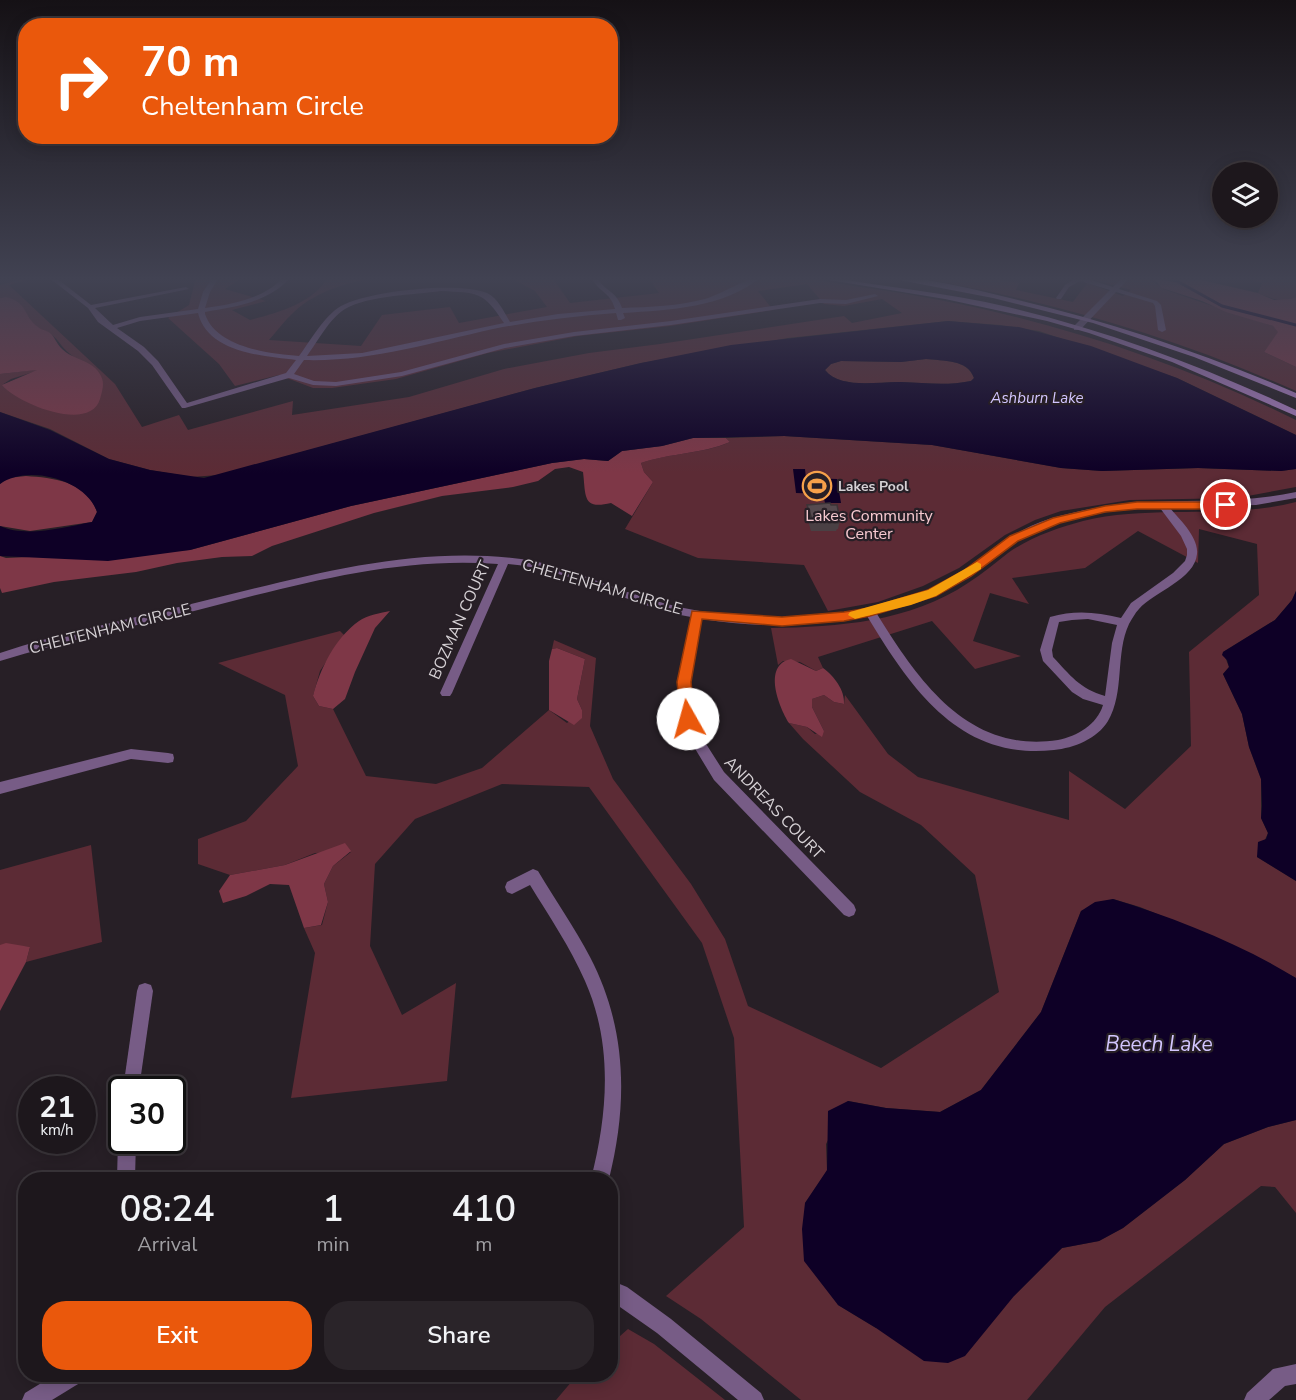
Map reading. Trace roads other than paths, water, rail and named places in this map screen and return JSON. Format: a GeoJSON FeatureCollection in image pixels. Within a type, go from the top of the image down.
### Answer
{"type":"FeatureCollection","features":[{"type":"Feature","properties":{"kind":"main road"},"geometry":{"type":"LineString","coordinates":[[1119,342],[1211,374],[1296,413]]}},
{"type":"Feature","properties":{"kind":"main road"},"geometry":{"type":"LineString","coordinates":[[1161,342],[1296,396]]}},
{"type":"Feature","properties":{"kind":"street"},"geometry":{"type":"LineString","coordinates":[[131,342],[154,363],[185,406],[289,375],[315,342]]}},
{"type":"Feature","properties":{"kind":"street"},"geometry":{"type":"LineString","coordinates":[[229,342],[246,350],[303,359],[335,359],[386,353],[431,342]]}},
{"type":"Feature","properties":{"kind":"street"},"geometry":{"type":"LineString","coordinates":[[289,375],[320,384],[366,380],[402,374],[529,342]]}},
{"type":"Feature","properties":{"kind":"street","name":"CHELTENHAM CIRCLE"},"geometry":{"type":"LineString","coordinates":[[0,657],[56,641],[371,565],[433,558],[504,561],[549,569],[633,598],[697,614],[782,621],[844,617],[870,612],[932,593],[967,574],[1014,538],[1040,526],[1105,509],[1163,505],[1226,505],[1296,495]]}},
{"type":"Feature","properties":{"kind":"street"},"geometry":{"type":"LineString","coordinates":[[870,612],[908,674],[930,700],[954,720],[983,736],[1022,746],[1051,746],[1071,742],[1096,726],[1106,712],[1123,623],[1135,607],[1185,568],[1192,558],[1187,539],[1163,505]]}},
{"type":"Feature","properties":{"kind":"street","name":"BOZMAN COURT"},"geometry":{"type":"LineString","coordinates":[[446,693],[504,561]]}},
{"type":"Feature","properties":{"kind":"street","name":"ANDREAS COURT"},"geometry":{"type":"LineString","coordinates":[[697,614],[684,682],[686,710],[695,738],[719,776],[849,910]]}},
{"type":"Feature","properties":{"kind":"street"},"geometry":{"type":"LineString","coordinates":[[1108,702],[1087,696],[1076,689],[1047,658],[1046,650],[1054,620],[1062,617],[1089,614],[1123,623]]}},
{"type":"Feature","properties":{"kind":"street"},"geometry":{"type":"LineString","coordinates":[[0,788],[131,754],[168,758]]}},
{"type":"Feature","properties":{"kind":"street"},"geometry":{"type":"LineString","coordinates":[[512,887],[533,876],[591,975],[603,1008],[611,1043],[614,1081],[612,1122],[601,1172]]}},
{"type":"Feature","properties":{"kind":"street"},"geometry":{"type":"LineString","coordinates":[[133,1076],[145,990]]}},
{"type":"Feature","properties":{"kind":"street"},"geometry":{"type":"LineString","coordinates":[[126,1172],[127,1154]]}},
{"type":"Feature","properties":{"kind":"street"},"geometry":{"type":"LineString","coordinates":[[618,1293],[664,1326],[754,1400]]}},
{"type":"Feature","properties":{"kind":"street"},"geometry":{"type":"LineString","coordinates":[[1254,1400],[1280,1376],[1296,1374]]}},
{"type":"Feature","properties":{"kind":"street"},"geometry":{"type":"LineString","coordinates":[[32,1400],[62,1382]]}},
{"type":"Feature","properties":{"kind":"water","name":"Ashburn Lake"},"geometry":{"type":"Polygon","coordinates":[[[755,342],[1077,342],[1177,378],[1296,435],[1296,469],[1281,471],[1198,468],[1102,471],[1061,468],[932,445],[784,436],[693,438],[662,446],[622,451],[608,461],[584,459],[552,463],[351,506],[190,550],[108,561],[0,556],[0,526],[22,531],[58,529],[92,522],[97,512],[91,501],[81,491],[69,483],[54,478],[25,475],[11,478],[0,484],[0,412],[50,430],[109,459],[150,470],[204,478],[535,388],[641,363],[755,342]],[[926,359],[901,362],[841,361],[831,364],[825,370],[841,380],[861,383],[936,384],[971,381],[974,378],[966,367],[947,361],[926,359]]]}},
{"type":"Feature","properties":{"kind":"water","name":"Lakes Pool"},"geometry":{"type":"Polygon","coordinates":[[[793,469],[805,469],[806,478],[837,479],[841,503],[825,503],[823,494],[796,493],[793,469]]]}},
{"type":"Feature","properties":{"kind":"water"},"geometry":{"type":"Polygon","coordinates":[[[1296,591],[1296,881],[1257,857],[1258,842],[1266,839],[1268,833],[1261,818],[1261,779],[1249,747],[1242,714],[1223,674],[1229,667],[1222,655],[1223,652],[1275,620],[1292,600],[1296,591]]]}},
{"type":"Feature","properties":{"kind":"water","name":"Beech Lake"},"geometry":{"type":"Polygon","coordinates":[[[1113,899],[1207,933],[1253,954],[1296,978],[1296,1120],[1268,1127],[1224,1144],[1185,1180],[1123,1228],[1099,1241],[1062,1248],[1014,1296],[965,1356],[948,1363],[924,1361],[838,1305],[804,1261],[802,1229],[805,1203],[827,1170],[828,1111],[848,1101],[886,1108],[940,1112],[981,1090],[1041,1012],[1081,911],[1095,902],[1113,899]]]}},
{"type":"Feature","properties":{"kind":"place","name":"Lakes Pool"},"geometry":{"type":"Point","coordinates":[817,486]}},
{"type":"Feature","properties":{"kind":"park label","name":"Lakes Community Center"},"geometry":{"type":"Point","coordinates":[869,525]}}]}
